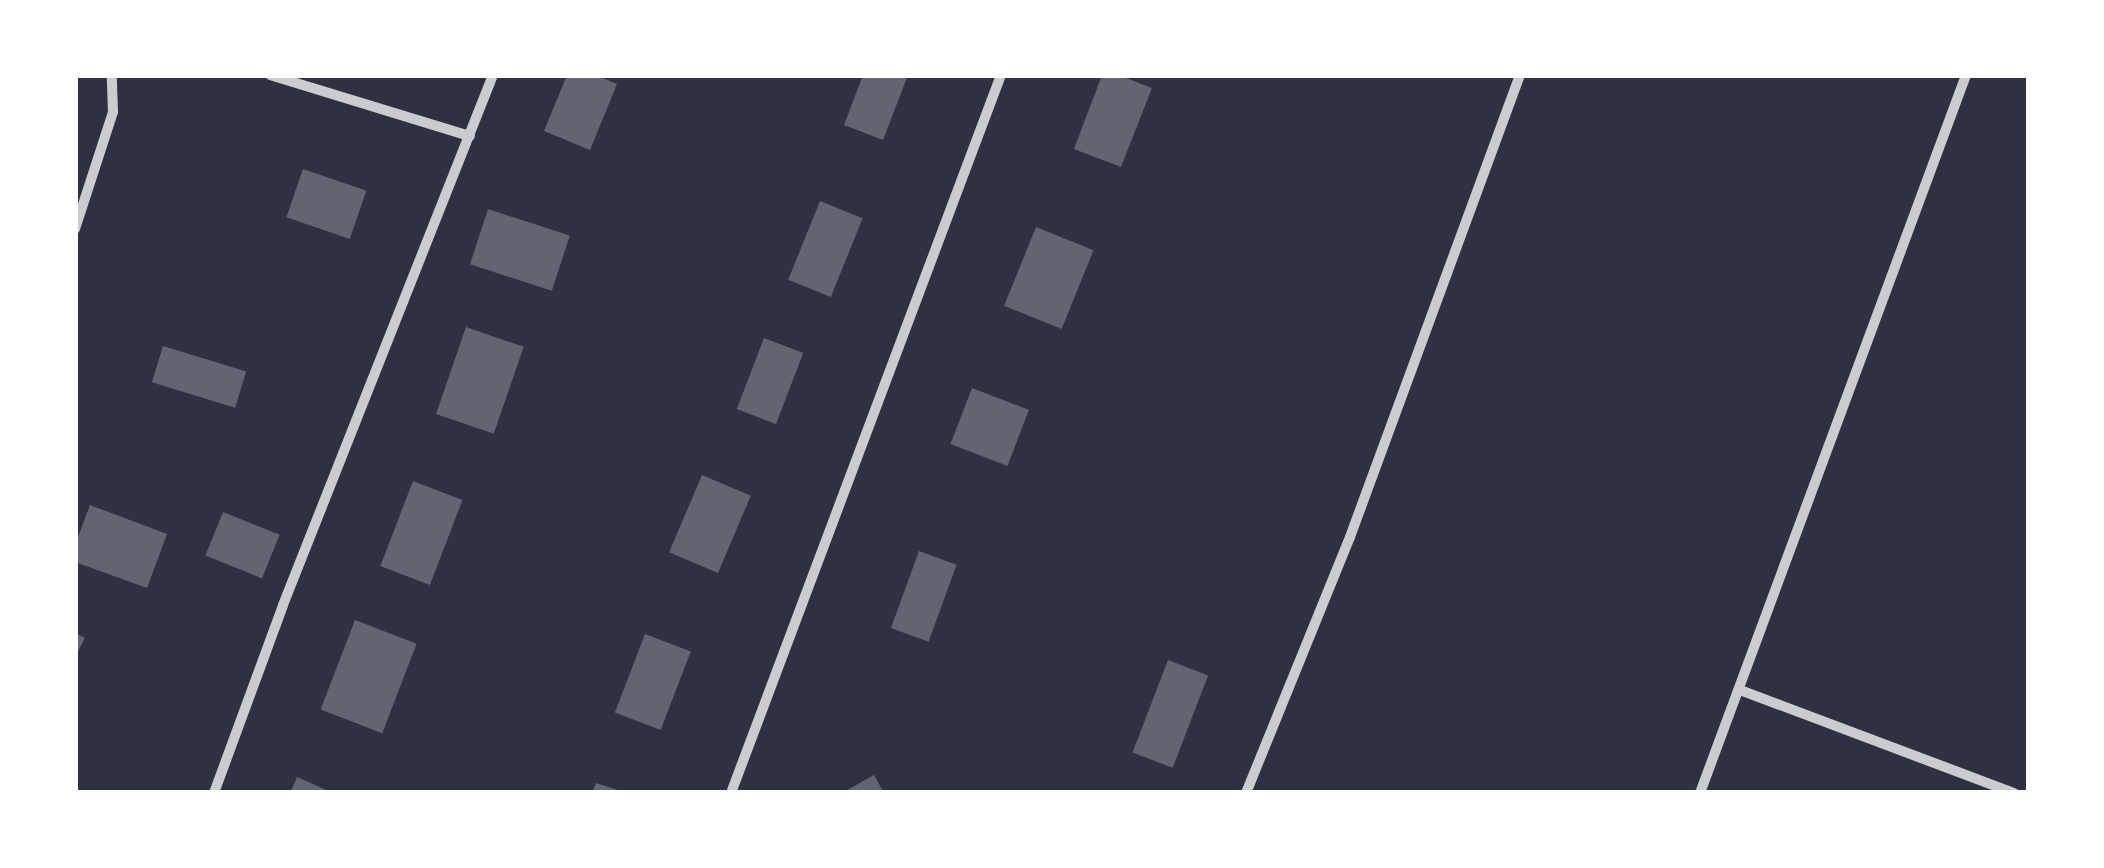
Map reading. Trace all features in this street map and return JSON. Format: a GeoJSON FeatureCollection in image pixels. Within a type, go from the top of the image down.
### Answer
{"type":"FeatureCollection","features":[{"type":"Feature","properties":{"kind":"street"},"geometry":{"type":"LineString","coordinates":[[75,229],[112,112],[112,75]]}},
{"type":"Feature","properties":{"kind":"street"},"geometry":{"type":"LineString","coordinates":[[270,75],[470,136]]}},
{"type":"Feature","properties":{"kind":"street"},"geometry":{"type":"LineString","coordinates":[[214,793],[282,606],[493,75]]}},
{"type":"Feature","properties":{"kind":"street"},"geometry":{"type":"LineString","coordinates":[[731,793],[1001,75]]}},
{"type":"Feature","properties":{"kind":"street"},"geometry":{"type":"LineString","coordinates":[[1246,793],[1350,537],[1520,75]]}},
{"type":"Feature","properties":{"kind":"street"},"geometry":{"type":"LineString","coordinates":[[1700,793],[1966,75]]}},
{"type":"Feature","properties":{"kind":"street"},"geometry":{"type":"LineString","coordinates":[[1740,690],[2014,793]]}},
{"type":"Feature","properties":{"kind":"building"},"geometry":{"type":"Polygon","coordinates":[[[567,75],[596,75],[617,84],[590,150],[544,131],[567,75]]]}},
{"type":"Feature","properties":{"kind":"building"},"geometry":{"type":"Polygon","coordinates":[[[863,75],[908,75],[883,140],[844,125],[863,75]]]}},
{"type":"Feature","properties":{"kind":"building"},"geometry":{"type":"Polygon","coordinates":[[[1102,75],[1118,75],[1152,88],[1121,167],[1074,149],[1102,75]]]}},
{"type":"Feature","properties":{"kind":"building"},"geometry":{"type":"Polygon","coordinates":[[[303,169],[366,191],[350,239],[286,217],[303,169]]]}},
{"type":"Feature","properties":{"kind":"building"},"geometry":{"type":"Polygon","coordinates":[[[820,201],[863,218],[831,297],[788,280],[820,201]]]}},
{"type":"Feature","properties":{"kind":"building"},"geometry":{"type":"Polygon","coordinates":[[[488,209],[570,236],[552,291],[470,264],[488,209]]]}},
{"type":"Feature","properties":{"kind":"building"},"geometry":{"type":"Polygon","coordinates":[[[1036,227],[1093,250],[1062,329],[1004,306],[1036,227]]]}},
{"type":"Feature","properties":{"kind":"building"},"geometry":{"type":"Polygon","coordinates":[[[466,327],[524,347],[494,434],[436,414],[466,327]]]}},
{"type":"Feature","properties":{"kind":"building"},"geometry":{"type":"Polygon","coordinates":[[[764,338],[803,353],[776,424],[737,409],[764,338]]]}},
{"type":"Feature","properties":{"kind":"building"},"geometry":{"type":"Polygon","coordinates":[[[163,346],[246,371],[235,408],[152,382],[163,346]]]}},
{"type":"Feature","properties":{"kind":"building"},"geometry":{"type":"Polygon","coordinates":[[[972,388],[1029,410],[1007,466],[950,444],[972,388]]]}},
{"type":"Feature","properties":{"kind":"building"},"geometry":{"type":"Polygon","coordinates":[[[702,475],[751,496],[718,573],[669,552],[702,475]]]}},
{"type":"Feature","properties":{"kind":"building"},"geometry":{"type":"Polygon","coordinates":[[[413,481],[462,500],[430,585],[380,566],[413,481]]]}},
{"type":"Feature","properties":{"kind":"building"},"geometry":{"type":"Polygon","coordinates":[[[90,505],[167,534],[147,588],[75,562],[75,545],[90,505]]]}},
{"type":"Feature","properties":{"kind":"building"},"geometry":{"type":"Polygon","coordinates":[[[223,512],[280,535],[262,578],[205,556],[223,512]]]}},
{"type":"Feature","properties":{"kind":"building"},"geometry":{"type":"Polygon","coordinates":[[[919,551],[957,565],[929,642],[891,628],[919,551]]]}},
{"type":"Feature","properties":{"kind":"building"},"geometry":{"type":"Polygon","coordinates":[[[355,620],[417,644],[382,733],[321,710],[355,620]]]}},
{"type":"Feature","properties":{"kind":"building"},"geometry":{"type":"Polygon","coordinates":[[[75,633],[85,638],[75,657],[75,633]]]}},
{"type":"Feature","properties":{"kind":"building"},"geometry":{"type":"Polygon","coordinates":[[[645,634],[691,652],[661,730],[615,712],[645,634]]]}},
{"type":"Feature","properties":{"kind":"building"},"geometry":{"type":"Polygon","coordinates":[[[1168,660],[1208,675],[1173,768],[1133,752],[1168,660]]]}},
{"type":"Feature","properties":{"kind":"building"},"geometry":{"type":"Polygon","coordinates":[[[874,775],[884,793],[842,793],[874,775]]]}},
{"type":"Feature","properties":{"kind":"building"},"geometry":{"type":"Polygon","coordinates":[[[297,777],[333,793],[290,793],[297,777]]]}},
{"type":"Feature","properties":{"kind":"building"},"geometry":{"type":"Polygon","coordinates":[[[596,783],[624,792],[624,793],[592,793],[596,783]]]}}]}
